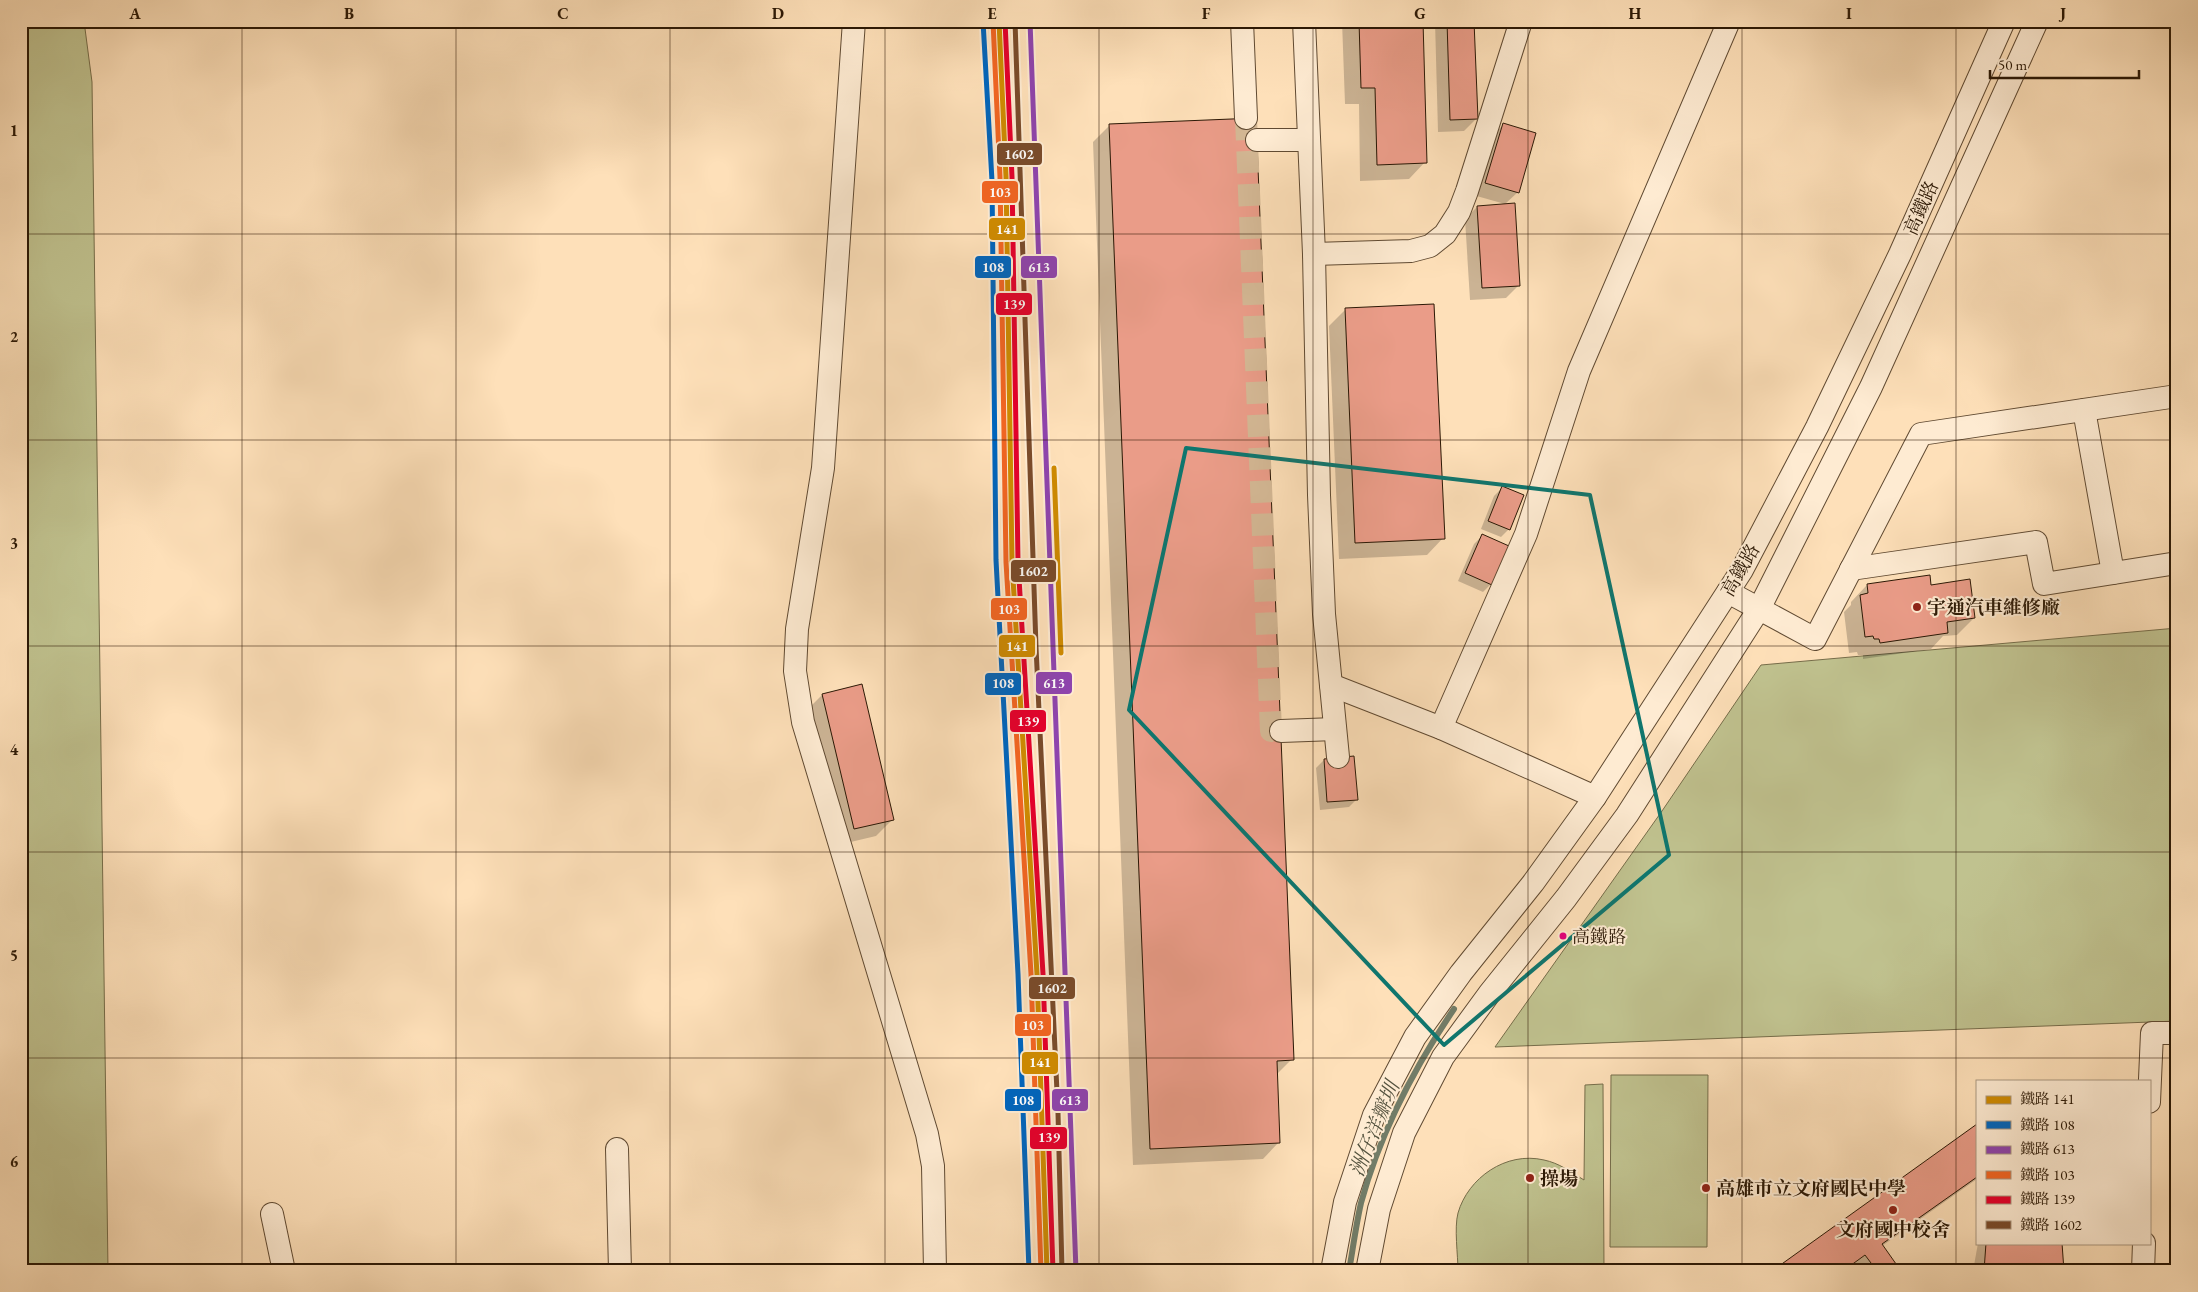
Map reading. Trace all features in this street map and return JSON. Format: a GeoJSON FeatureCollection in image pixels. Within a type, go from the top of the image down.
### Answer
{"type":"FeatureCollection","features":[{"type":"Feature","properties":{"kind":"street"},"geometry":{"type":"LineString","coordinates":[[854,21],[823,468],[797,629],[796,671],[802,722],[927,1134],[932,1166],[935,1271]]}},
{"type":"Feature","properties":{"kind":"street"},"geometry":{"type":"LineString","coordinates":[[1242,21],[1246,118]]}},
{"type":"Feature","properties":{"kind":"street"},"geometry":{"type":"LineString","coordinates":[[1304,21],[1314,254],[1319,505],[1324,614],[1338,757]]}},
{"type":"Feature","properties":{"kind":"street"},"geometry":{"type":"LineString","coordinates":[[1314,254],[1411,252],[1430,246],[1446,234],[1459,212],[1467,191],[1521,21]]}},
{"type":"Feature","properties":{"kind":"street"},"geometry":{"type":"LineString","coordinates":[[1441,728],[1526,534],[1580,371],[1729,21]]}},
{"type":"Feature","properties":{"kind":"street","name":"高鐵路"},"geometry":{"type":"LineString","coordinates":[[1332,1271],[1345,1202],[1374,1115],[1415,1037],[1461,973],[1533,883],[1595,796],[1728,592],[1817,427],[1900,254],[2004,21]]}},
{"type":"Feature","properties":{"kind":"street","name":"高鐵路"},"geometry":{"type":"LineString","coordinates":[[1367,1271],[1379,1209],[1404,1133],[1443,1057],[1489,994],[1566,898],[1627,815],[1759,609],[1871,386],[2037,21]]}},
{"type":"Feature","properties":{"kind":"street"},"geometry":{"type":"LineString","coordinates":[[1257,140],[1309,140]]}},
{"type":"Feature","properties":{"kind":"street"},"geometry":{"type":"LineString","coordinates":[[1728,592],[1815,639],[1921,434],[2177,396]]}},
{"type":"Feature","properties":{"kind":"street"},"geometry":{"type":"LineString","coordinates":[[2084,410],[2113,573]]}},
{"type":"Feature","properties":{"kind":"street"},"geometry":{"type":"LineString","coordinates":[[1851,569],[2036,542],[2044,584],[2177,563]]}},
{"type":"Feature","properties":{"kind":"street"},"geometry":{"type":"LineString","coordinates":[[1331,685],[1441,728],[1595,796]]}},
{"type":"Feature","properties":{"kind":"street"},"geometry":{"type":"LineString","coordinates":[[1280,731],[1335,729]]}},
{"type":"Feature","properties":{"kind":"street"},"geometry":{"type":"LineString","coordinates":[[2150,1080],[2152,1033],[2177,1032]]}},
{"type":"Feature","properties":{"kind":"street"},"geometry":{"type":"LineString","coordinates":[[616,1149],[620,1271]]}},
{"type":"Feature","properties":{"kind":"street"},"geometry":{"type":"LineString","coordinates":[[272,1214],[284,1271]]}},
{"type":"Feature","properties":{"kind":"street"},"geometry":{"type":"LineString","coordinates":[[2143,1271],[2144,1244]]}},
{"type":"Feature","properties":{"kind":"highlighted area"},"geometry":{"type":"Polygon","coordinates":[[[1186,448],[1590,495],[1669,855],[1444,1045],[1129,710],[1186,448]]]}},
{"type":"Feature","properties":{"kind":"green space"},"geometry":{"type":"Polygon","coordinates":[[[21,21],[84,21],[92,82],[108,1271],[21,1271],[21,21]]]}},
{"type":"Feature","properties":{"kind":"green space"},"geometry":{"type":"Polygon","coordinates":[[[2177,628],[2177,1021],[1495,1047],[1662,811],[1761,665],[2177,628]]]}},
{"type":"Feature","properties":{"kind":"green space"},"geometry":{"type":"Polygon","coordinates":[[[1611,1075],[1708,1075],[1707,1247],[1610,1247],[1611,1075]]]}},
{"type":"Feature","properties":{"kind":"green space"},"geometry":{"type":"Polygon","coordinates":[[[1603,1084],[1604,1271],[1458,1271],[1456,1234],[1458,1213],[1470,1189],[1490,1170],[1516,1160],[1530,1158],[1555,1163],[1584,1180],[1585,1085],[1603,1084]]]}},
{"type":"Feature","properties":{"kind":"building"},"geometry":{"type":"Polygon","coordinates":[[[1359,21],[1423,21],[1427,163],[1377,165],[1375,88],[1361,88],[1359,21]]]}},
{"type":"Feature","properties":{"kind":"building"},"geometry":{"type":"Polygon","coordinates":[[[1447,21],[1474,21],[1478,119],[1450,120],[1447,21]]]}},
{"type":"Feature","properties":{"kind":"building"},"geometry":{"type":"Polygon","coordinates":[[[1256,118],[1294,1060],[1277,1061],[1280,1143],[1150,1149],[1109,124],[1256,118]]]}},
{"type":"Feature","properties":{"kind":"building"},"geometry":{"type":"Polygon","coordinates":[[[1503,123],[1536,133],[1519,193],[1485,183],[1503,123]]]}},
{"type":"Feature","properties":{"kind":"building"},"geometry":{"type":"Polygon","coordinates":[[[1515,203],[1520,286],[1482,288],[1477,206],[1515,203]]]}},
{"type":"Feature","properties":{"kind":"building"},"geometry":{"type":"Polygon","coordinates":[[[1434,304],[1445,539],[1355,543],[1345,308],[1434,304]]]}},
{"type":"Feature","properties":{"kind":"building"},"geometry":{"type":"Polygon","coordinates":[[[1502,486],[1524,495],[1510,530],[1488,521],[1502,486]]]}},
{"type":"Feature","properties":{"kind":"building"},"geometry":{"type":"Polygon","coordinates":[[[1482,534],[1509,546],[1492,585],[1465,573],[1482,534]]]}},
{"type":"Feature","properties":{"kind":"building","name":"宇通汽車維修廠"},"geometry":{"type":"Polygon","coordinates":[[[1930,575],[1931,585],[1970,579],[1975,618],[1947,622],[1948,633],[1880,643],[1879,639],[1874,639],[1873,636],[1865,637],[1860,595],[1868,593],[1867,584],[1930,575]]]}},
{"type":"Feature","properties":{"kind":"building"},"geometry":{"type":"Polygon","coordinates":[[[862,684],[894,820],[854,829],[822,694],[862,684]]]}},
{"type":"Feature","properties":{"kind":"building"},"geometry":{"type":"Polygon","coordinates":[[[1354,756],[1358,800],[1327,802],[1324,759],[1354,756]]]}},
{"type":"Feature","properties":{"kind":"building","name":"文府國中校舍"},"geometry":{"type":"Polygon","coordinates":[[[1976,1125],[1976,1178],[1882,1244],[1901,1271],[1877,1271],[1865,1255],[1843,1271],[1772,1271],[1976,1125]]]}},
{"type":"Feature","properties":{"kind":"building"},"geometry":{"type":"Polygon","coordinates":[[[1986,1244],[2062,1244],[2064,1271],[1984,1271],[1986,1244]]]}},
{"type":"Feature","properties":{"kind":"waterway","name":"洲仔洋瓣圳"},"geometry":{"type":"LineString","coordinates":[[1349,1271],[1361,1203],[1388,1126],[1425,1054],[1454,1009]]}},
{"type":"Feature","properties":{"kind":"tunnel"},"geometry":{"type":"LineString","coordinates":[[1246,118],[1271,731],[1281,731]]}},
{"type":"Feature","properties":{"kind":"rail line","name":"108"},"geometry":{"type":"LineString","coordinates":[[983,21],[992,181],[996,560],[1018,974],[1029,1271]]}},
{"type":"Feature","properties":{"kind":"rail line","name":"103"},"geometry":{"type":"LineString","coordinates":[[993,21],[1000,177],[1006,562],[1031,974],[1041,1271]]}},
{"type":"Feature","properties":{"kind":"rail line","name":"141"},"geometry":{"type":"LineString","coordinates":[[999,21],[1006,177],[1012,562],[1037,974],[1047,1271]]}},
{"type":"Feature","properties":{"kind":"rail line","name":"139"},"geometry":{"type":"LineString","coordinates":[[1005,21],[1012,177],[1018,562],[1043,974],[1053,1271]]}},
{"type":"Feature","properties":{"kind":"rail line","name":"1602"},"geometry":{"type":"LineString","coordinates":[[1015,21],[1036,647],[1058,1113],[1062,1271]]}},
{"type":"Feature","properties":{"kind":"rail line","name":"613"},"geometry":{"type":"LineString","coordinates":[[1030,21],[1076,1271]]}},
{"type":"Feature","properties":{"kind":"rail line","name":"141"},"geometry":{"type":"LineString","coordinates":[[1054,468],[1061,653]]}},
{"type":"Feature","properties":{"kind":"place","name":"宇通汽車維修廠"},"geometry":{"type":"Point","coordinates":[1917,607]}},
{"type":"Feature","properties":{"kind":"place","name":"高鐵路"},"geometry":{"type":"Point","coordinates":[1563,936]}},
{"type":"Feature","properties":{"kind":"place","name":"操場"},"geometry":{"type":"Point","coordinates":[1530,1178]}},
{"type":"Feature","properties":{"kind":"place","name":"高雄市立文府國民中學"},"geometry":{"type":"Point","coordinates":[1706,1188]}},
{"type":"Feature","properties":{"kind":"place","name":"文府國中校舍"},"geometry":{"type":"Point","coordinates":[1893,1210]}}]}
